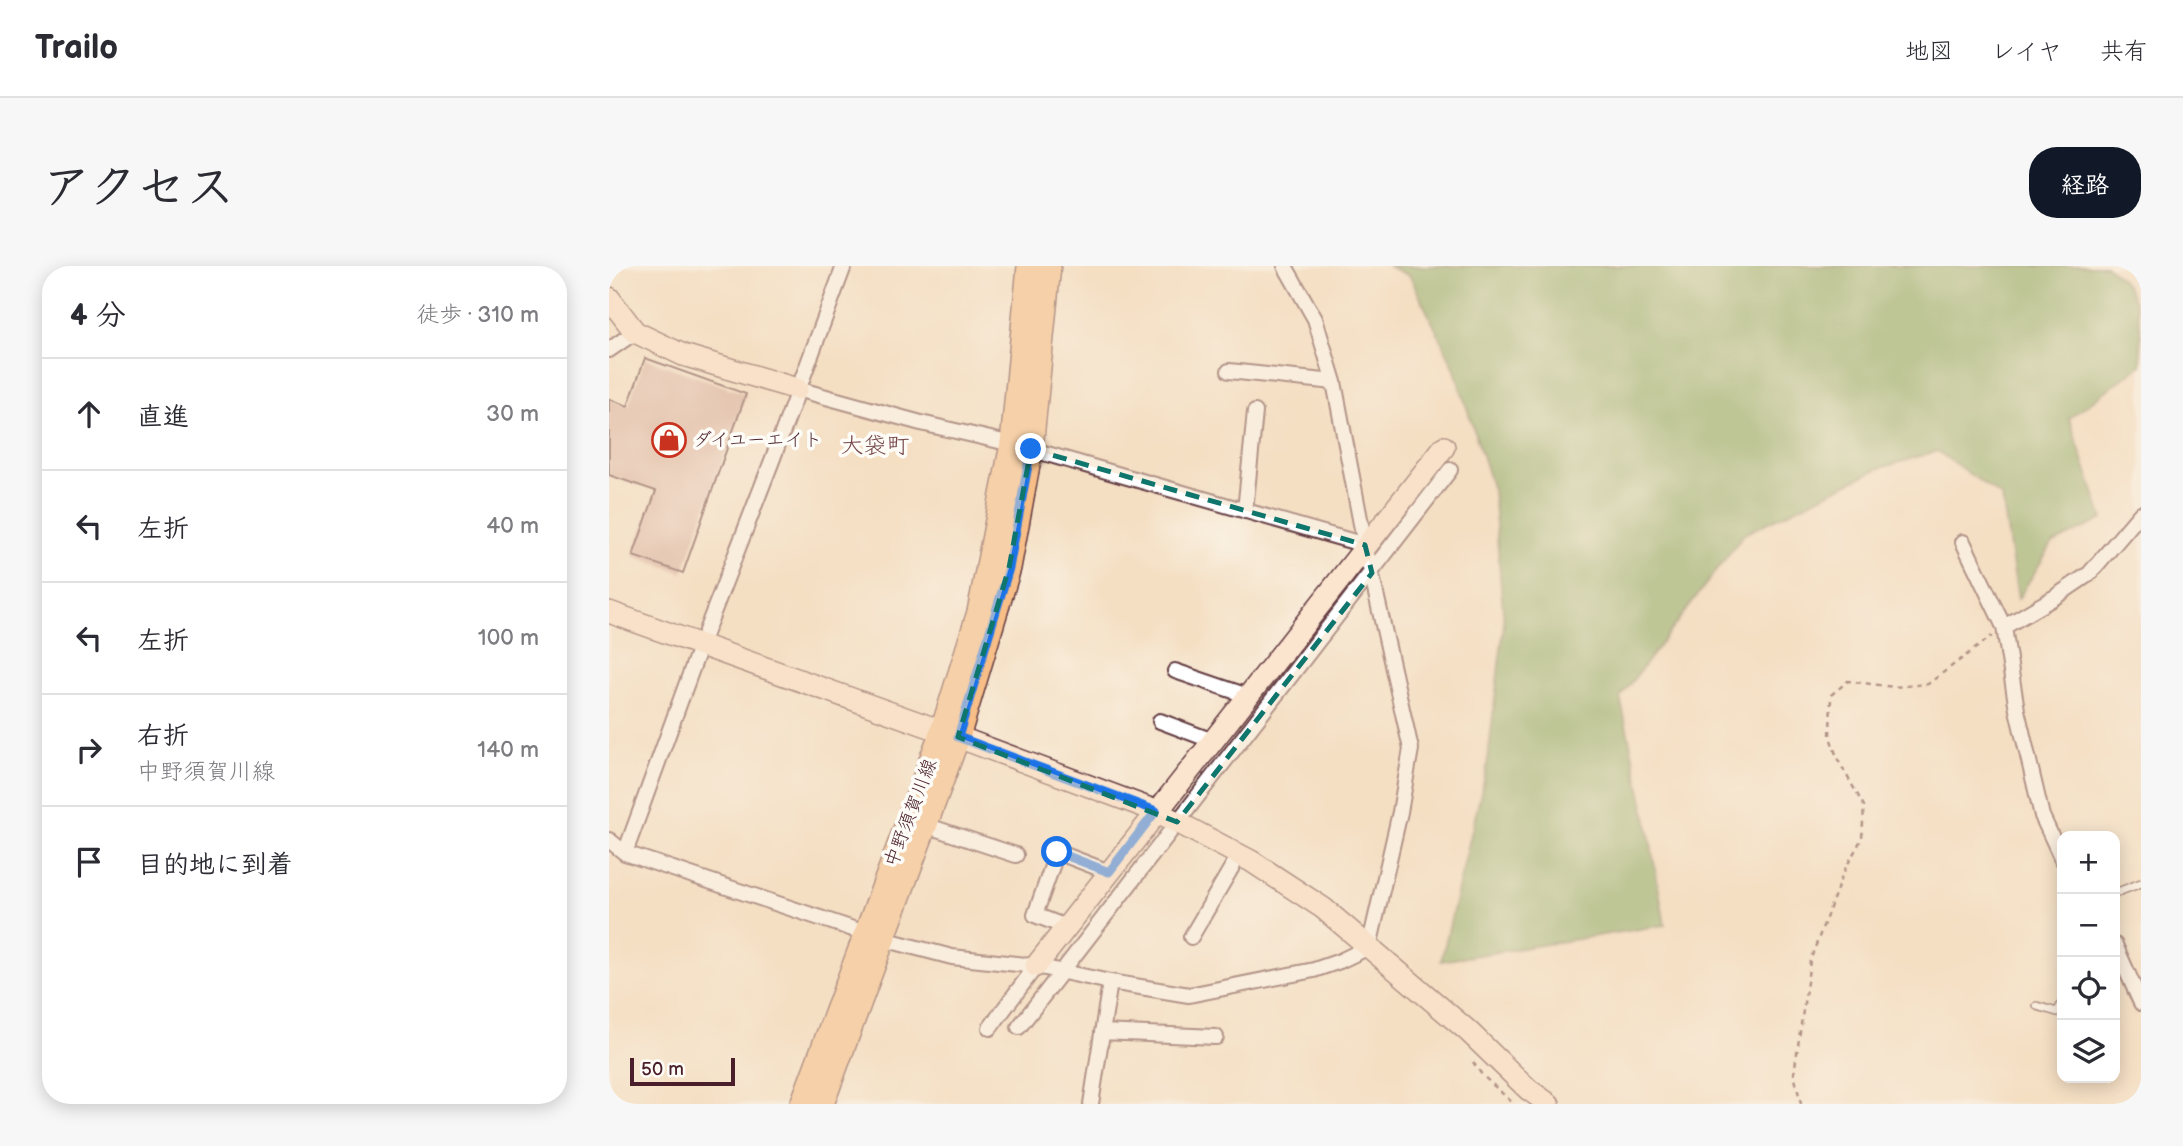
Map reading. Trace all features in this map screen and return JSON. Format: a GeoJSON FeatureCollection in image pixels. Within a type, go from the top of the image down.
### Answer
{"type":"FeatureCollection","features":[{"type":"Feature","properties":{"kind":"main road","name":"中野須賀川線"},"geometry":{"type":"LineString","coordinates":[[822,1104],[874,936],[1009,568],[1021,446],[1029,266]]}},
{"type":"Feature","properties":{"kind":"main road","name":"中野須賀川線"},"geometry":{"type":"LineString","coordinates":[[1021,446],[1049,266]]}},
{"type":"Feature","properties":{"kind":"main road","name":"中野須賀川線"},"geometry":{"type":"LineString","coordinates":[[802,1104],[925,825],[950,734]]}},
{"type":"Feature","properties":{"kind":"street"},"geometry":{"type":"LineString","coordinates":[[625,853],[844,266]]}},
{"type":"Feature","properties":{"kind":"street"},"geometry":{"type":"LineString","coordinates":[[1285,266],[1315,318],[1334,382],[1366,545],[1411,749],[1400,812],[1369,947]]}},
{"type":"Feature","properties":{"kind":"street"},"geometry":{"type":"LineString","coordinates":[[609,298],[635,332],[683,355],[921,423],[1021,446],[1366,545]]}},
{"type":"Feature","properties":{"kind":"street"},"geometry":{"type":"LineString","coordinates":[[609,351],[635,332]]}},
{"type":"Feature","properties":{"kind":"street"},"geometry":{"type":"LineString","coordinates":[[1229,371],[1334,382]]}},
{"type":"Feature","properties":{"kind":"street"},"geometry":{"type":"LineString","coordinates":[[1245,511],[1255,412]]}},
{"type":"Feature","properties":{"kind":"street"},"geometry":{"type":"LineString","coordinates":[[990,1028],[1156,811],[1444,447]]}},
{"type":"Feature","properties":{"kind":"street"},"geometry":{"type":"LineString","coordinates":[[1019,1027],[1450,470]]}},
{"type":"Feature","properties":{"kind":"street"},"geometry":{"type":"LineString","coordinates":[[2004,627],[2089,574],[2141,513]]}},
{"type":"Feature","properties":{"kind":"street"},"geometry":{"type":"LineString","coordinates":[[1963,542],[2004,627],[2017,710],[2042,816],[2057,848]]}},
{"type":"Feature","properties":{"kind":"street"},"geometry":{"type":"LineString","coordinates":[[609,612],[1156,811],[1239,855],[1324,908],[1468,1031],[1528,1090],[1549,1104]]}},
{"type":"Feature","properties":{"kind":"street"},"geometry":{"type":"LineString","coordinates":[[1175,671],[1248,696]]}},
{"type":"Feature","properties":{"kind":"street"},"geometry":{"type":"LineString","coordinates":[[1160,721],[1213,741]]}},
{"type":"Feature","properties":{"kind":"street"},"geometry":{"type":"LineString","coordinates":[[925,825],[1016,855]]}},
{"type":"Feature","properties":{"kind":"street"},"geometry":{"type":"LineString","coordinates":[[609,840],[625,853],[874,936],[952,957],[1036,966],[1189,995],[1314,970],[1369,947]]}},
{"type":"Feature","properties":{"kind":"street"},"geometry":{"type":"LineString","coordinates":[[1066,927],[1035,915],[1057,852],[1109,872]]}},
{"type":"Feature","properties":{"kind":"street"},"geometry":{"type":"LineString","coordinates":[[1191,937],[1239,855]]}},
{"type":"Feature","properties":{"kind":"street"},"geometry":{"type":"LineString","coordinates":[[2120,957],[2141,1003]]}},
{"type":"Feature","properties":{"kind":"street"},"geometry":{"type":"LineString","coordinates":[[1091,1104],[1110,982]]}},
{"type":"Feature","properties":{"kind":"street"},"geometry":{"type":"LineString","coordinates":[[1102,1032],[1216,1037]]}},
{"type":"Feature","properties":{"kind":"lane"},"geometry":{"type":"LineString","coordinates":[[2120,891],[2141,883]]}},
{"type":"Feature","properties":{"kind":"lane"},"geometry":{"type":"LineString","coordinates":[[2037,1006],[2057,1012]]}},
{"type":"Feature","properties":{"kind":"path"},"geometry":{"type":"LineString","coordinates":[[1801,1104],[1794,1074],[1810,961],[1843,873],[1862,838],[1864,806],[1837,760],[1830,737],[1831,695],[1848,681],[1894,687],[1928,684],[2004,627]]}},
{"type":"Feature","properties":{"kind":"highlighted area"},"geometry":{"type":"Polygon","coordinates":[[[1031,449],[1365,545],[1372,573],[1177,822],[958,737],[1009,568],[1031,449]]]}},
{"type":"Feature","properties":{"kind":"green space"},"geometry":{"type":"Polygon","coordinates":[[[1388,266],[2106,266],[2126,285],[2137,308],[2141,365],[2069,418],[2103,519],[2052,544],[2018,599],[2002,497],[1937,451],[1877,469],[1744,534],[1620,697],[1646,816],[1665,925],[1441,961],[1487,767],[1504,623],[1493,490],[1454,367],[1410,276],[1388,266]]]}},
{"type":"Feature","properties":{"kind":"building","name":"ダイユーエイト"},"geometry":{"type":"Polygon","coordinates":[[[645,358],[746,394],[683,573],[633,556],[656,491],[609,475],[609,399],[628,406],[645,358]]]}},
{"type":"Feature","properties":{"kind":"place","name":"ダイユーエイト"},"geometry":{"type":"Point","coordinates":[669,440]}},
{"type":"Feature","properties":{"kind":"district","name":"大袋町"},"geometry":{"type":"Point","coordinates":[875,446]}},
{"type":"Feature","properties":{"kind":"route"},"geometry":{"type":"LineString","coordinates":[[1031,449],[1009,568],[958,737],[1156,811],[1109,872],[1057,852]]}}]}
